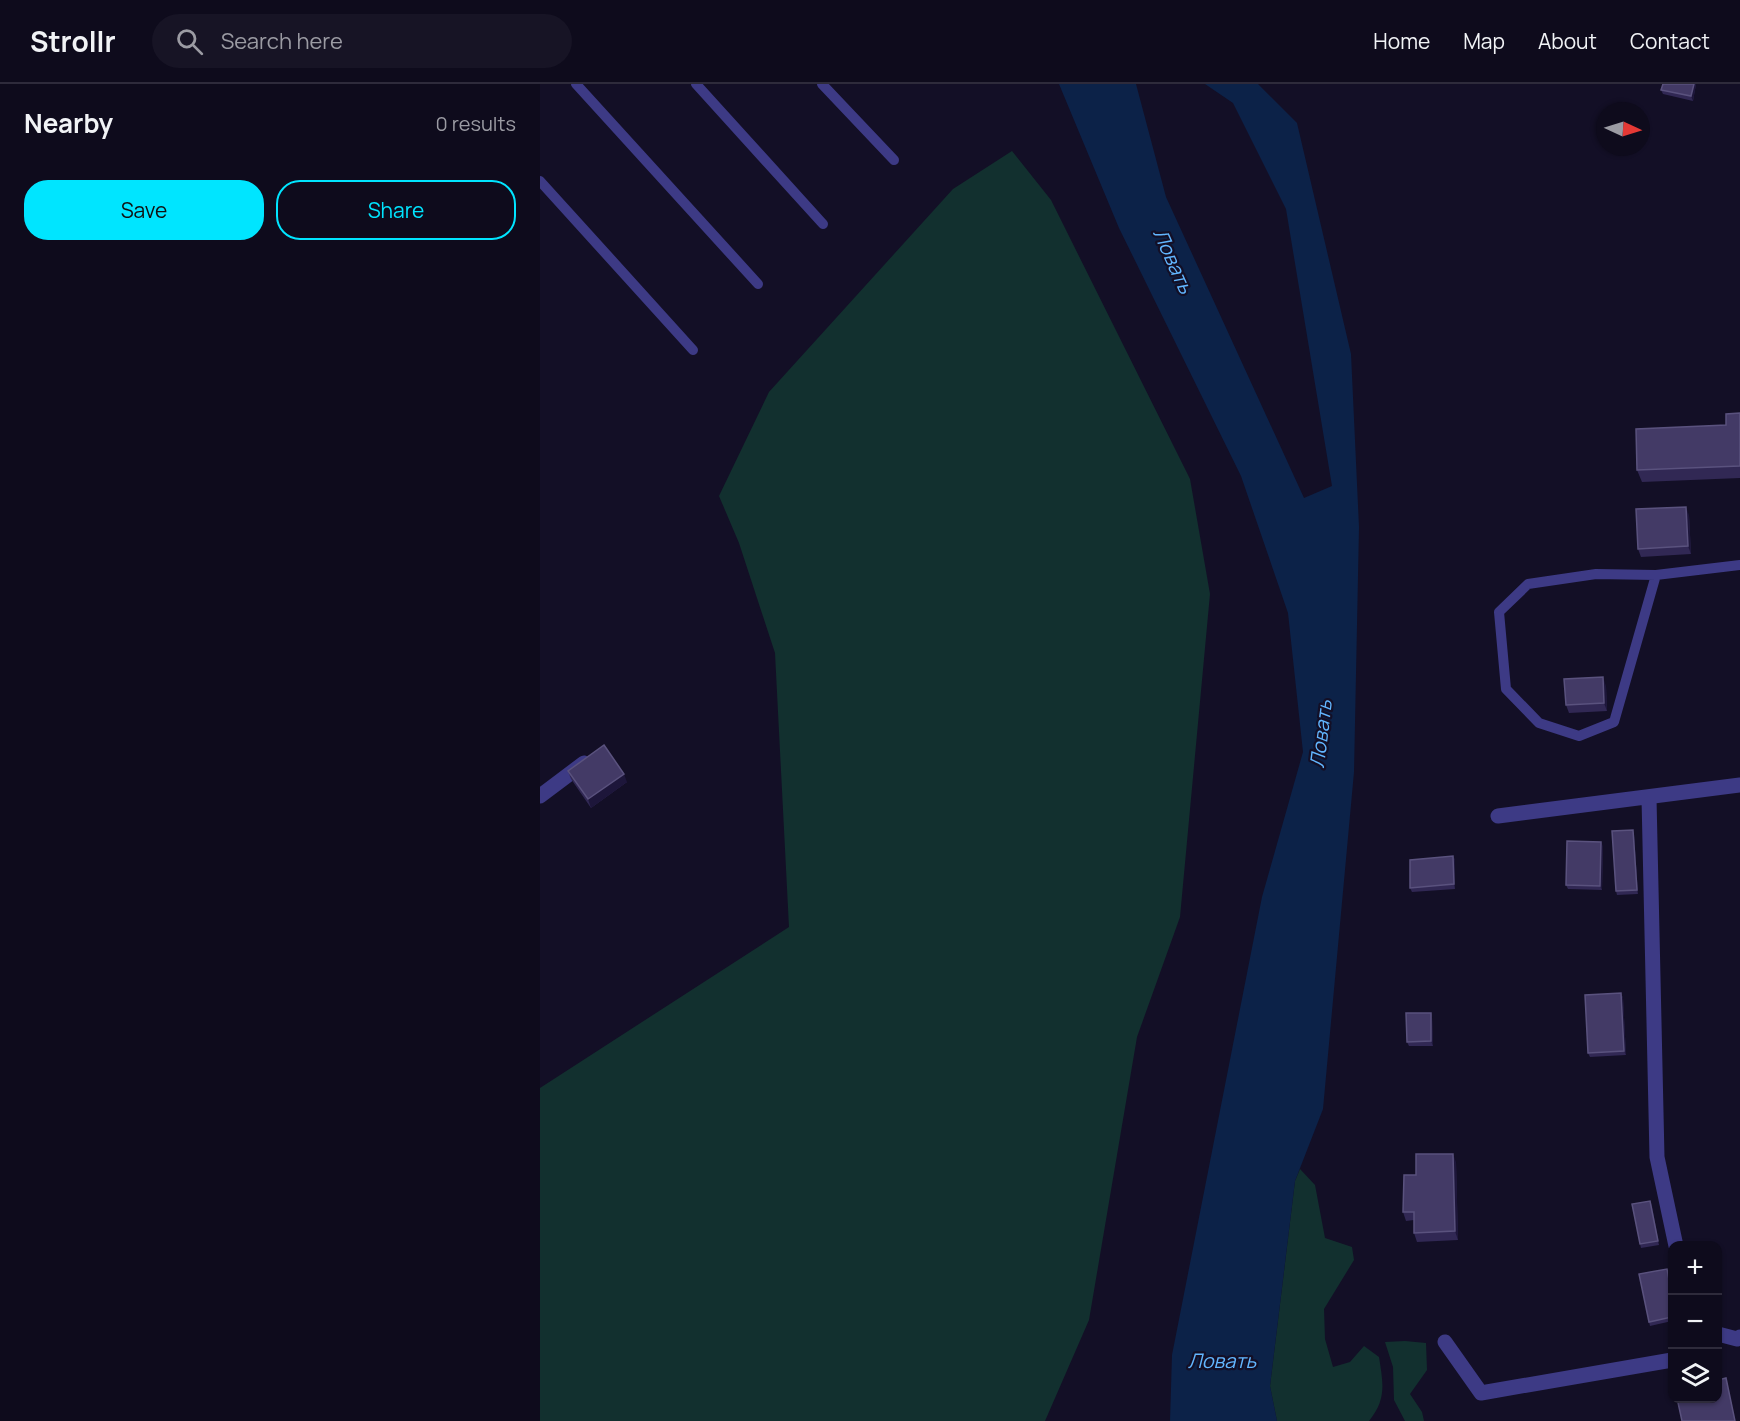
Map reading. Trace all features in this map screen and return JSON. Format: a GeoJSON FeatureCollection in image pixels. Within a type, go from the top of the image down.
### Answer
{"type":"FeatureCollection","features":[{"type":"Feature","properties":{"kind":"street"},"geometry":{"type":"LineString","coordinates":[[540,796],[596,754]]}},
{"type":"Feature","properties":{"kind":"street"},"geometry":{"type":"LineString","coordinates":[[1498,816],[1740,785]]}},
{"type":"Feature","properties":{"kind":"street"},"geometry":{"type":"LineString","coordinates":[[1649,798],[1657,1156],[1675,1241]]}},
{"type":"Feature","properties":{"kind":"street"},"geometry":{"type":"LineString","coordinates":[[1722,1335],[1739,1338]]}},
{"type":"Feature","properties":{"kind":"street"},"geometry":{"type":"LineString","coordinates":[[1722,1344],[1739,1338]]}},
{"type":"Feature","properties":{"kind":"street"},"geometry":{"type":"LineString","coordinates":[[1445,1342],[1481,1393],[1668,1361]]}},
{"type":"Feature","properties":{"kind":"lane"},"geometry":{"type":"LineString","coordinates":[[576,84],[758,284]]}},
{"type":"Feature","properties":{"kind":"lane"},"geometry":{"type":"LineString","coordinates":[[696,84],[823,224]]}},
{"type":"Feature","properties":{"kind":"lane"},"geometry":{"type":"LineString","coordinates":[[822,84],[894,160]]}},
{"type":"Feature","properties":{"kind":"lane"},"geometry":{"type":"LineString","coordinates":[[540,181],[693,350]]}},
{"type":"Feature","properties":{"kind":"lane"},"geometry":{"type":"LineString","coordinates":[[1656,575],[1614,722],[1579,736],[1539,723],[1506,689],[1498,612],[1527,584],[1596,574],[1656,575],[1740,565]]}},
{"type":"Feature","properties":{"kind":"green space"},"geometry":{"type":"Polygon","coordinates":[[[1012,151],[1051,200],[1190,479],[1210,594],[1180,917],[1137,1037],[1089,1320],[1045,1421],[540,1421],[540,1088],[789,927],[775,653],[739,543],[719,496],[769,392],[953,189],[1012,151]]]}},
{"type":"Feature","properties":{"kind":"green space"},"geometry":{"type":"Polygon","coordinates":[[[1300,1169],[1315,1185],[1325,1238],[1352,1247],[1354,1260],[1324,1309],[1325,1339],[1333,1367],[1350,1362],[1364,1346],[1379,1357],[1381,1398],[1369,1421],[1277,1421],[1270,1386],[1295,1181],[1300,1169]]]}},
{"type":"Feature","properties":{"kind":"green space"},"geometry":{"type":"Polygon","coordinates":[[[1385,1342],[1426,1343],[1427,1370],[1410,1394],[1422,1412],[1424,1421],[1405,1421],[1394,1400],[1393,1367],[1385,1342]]]}},
{"type":"Feature","properties":{"kind":"water","name":"Ловать"},"geometry":{"type":"Polygon","coordinates":[[[1059,84],[1136,84],[1166,197],[1304,498],[1332,486],[1286,209],[1233,103],[1205,84],[1258,84],[1297,123],[1351,354],[1359,527],[1354,772],[1323,1109],[1295,1181],[1270,1386],[1277,1421],[1170,1421],[1172,1355],[1262,897],[1303,752],[1288,613],[1241,476],[1119,228],[1059,84]]]}},
{"type":"Feature","properties":{"kind":"building"},"geometry":{"type":"Polygon","coordinates":[[[1663,84],[1694,84],[1691,96],[1661,90],[1663,84]]]}},
{"type":"Feature","properties":{"kind":"building"},"geometry":{"type":"Polygon","coordinates":[[[1740,413],[1740,466],[1637,470],[1636,429],[1726,425],[1726,414],[1740,413]]]}},
{"type":"Feature","properties":{"kind":"building"},"geometry":{"type":"Polygon","coordinates":[[[1686,507],[1688,546],[1638,549],[1636,509],[1686,507]]]}},
{"type":"Feature","properties":{"kind":"building"},"geometry":{"type":"Polygon","coordinates":[[[1603,677],[1604,703],[1566,705],[1564,679],[1603,677]]]}},
{"type":"Feature","properties":{"kind":"building"},"geometry":{"type":"Polygon","coordinates":[[[604,745],[624,774],[588,799],[568,771],[604,745]]]}},
{"type":"Feature","properties":{"kind":"building"},"geometry":{"type":"Polygon","coordinates":[[[1633,830],[1637,890],[1616,891],[1612,831],[1633,830]]]}},
{"type":"Feature","properties":{"kind":"building"},"geometry":{"type":"Polygon","coordinates":[[[1567,841],[1601,842],[1600,886],[1566,885],[1567,841]]]}},
{"type":"Feature","properties":{"kind":"building"},"geometry":{"type":"Polygon","coordinates":[[[1453,856],[1454,884],[1410,888],[1410,860],[1453,856]]]}},
{"type":"Feature","properties":{"kind":"building"},"geometry":{"type":"Polygon","coordinates":[[[1621,993],[1624,1051],[1588,1053],[1585,995],[1621,993]]]}},
{"type":"Feature","properties":{"kind":"building"},"geometry":{"type":"Polygon","coordinates":[[[1406,1013],[1431,1013],[1431,1041],[1407,1042],[1406,1013]]]}},
{"type":"Feature","properties":{"kind":"building"},"geometry":{"type":"Polygon","coordinates":[[[1416,1154],[1453,1154],[1455,1231],[1414,1233],[1414,1212],[1403,1212],[1404,1175],[1416,1175],[1416,1154]]]}},
{"type":"Feature","properties":{"kind":"building"},"geometry":{"type":"Polygon","coordinates":[[[1650,1201],[1658,1241],[1640,1244],[1632,1204],[1650,1201]]]}},
{"type":"Feature","properties":{"kind":"building"},"geometry":{"type":"Polygon","coordinates":[[[1667,1269],[1668,1318],[1649,1322],[1639,1274],[1667,1269]]]}},
{"type":"Feature","properties":{"kind":"building"},"geometry":{"type":"Polygon","coordinates":[[[1726,1378],[1735,1421],[1682,1421],[1678,1403],[1722,1403],[1722,1379],[1726,1378]]]}}]}
